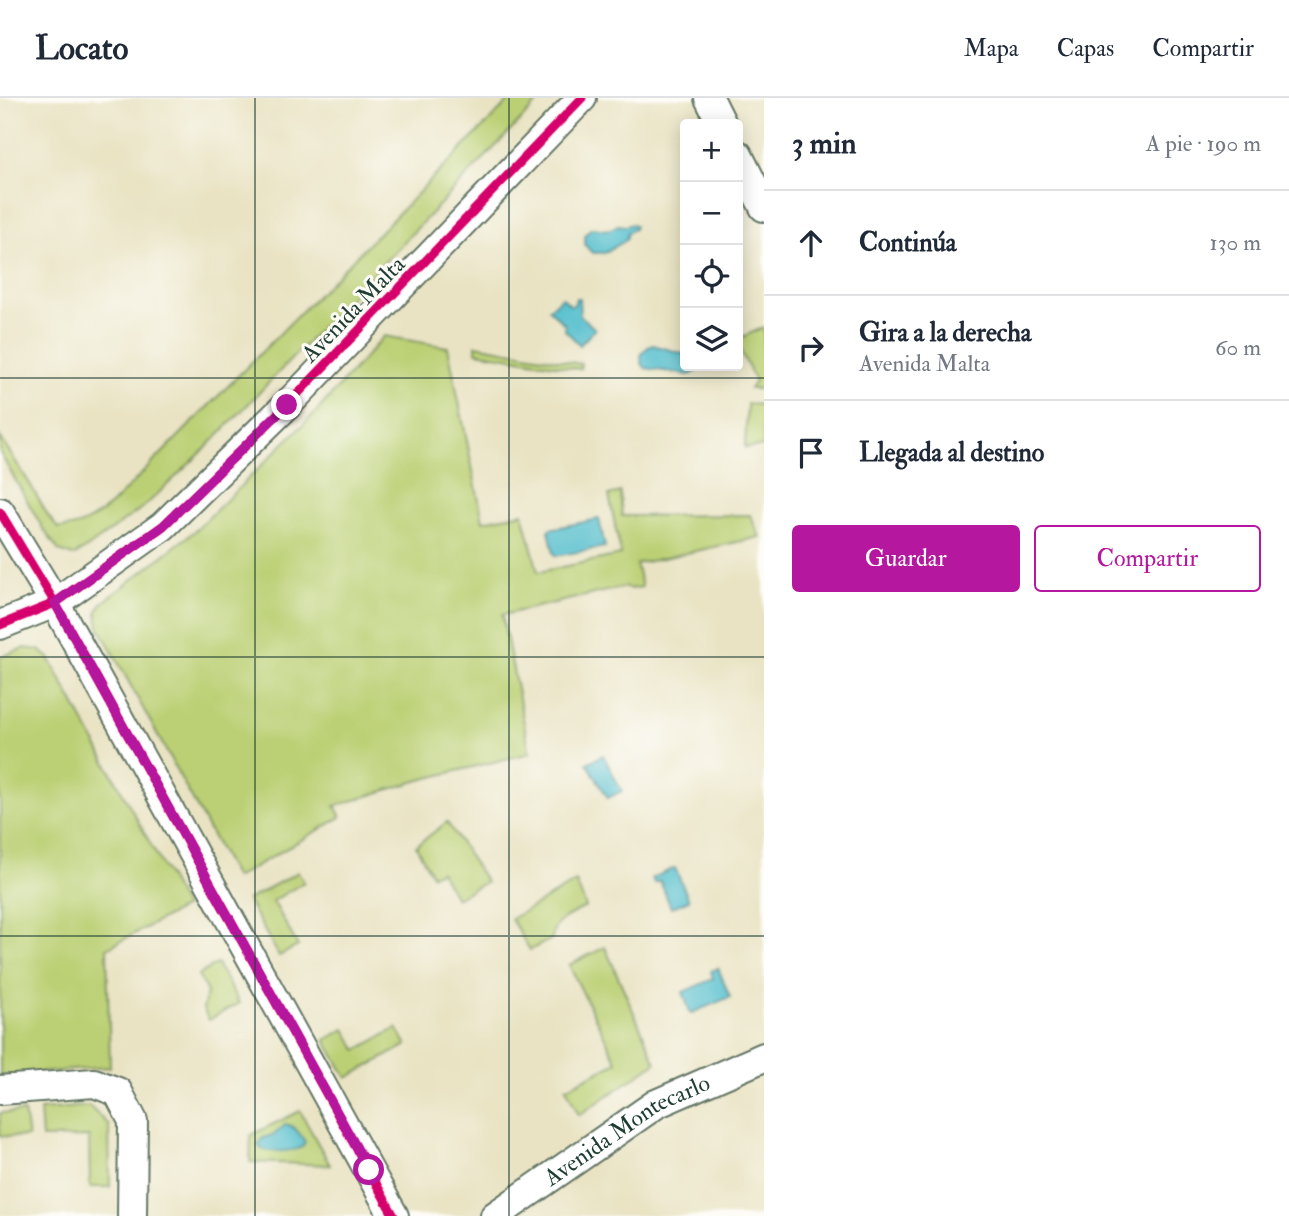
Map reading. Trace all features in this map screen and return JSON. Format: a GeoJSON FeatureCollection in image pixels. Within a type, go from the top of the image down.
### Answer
{"type":"FeatureCollection","features":[{"type":"Feature","properties":{"kind":"street","name":"Avenida Malta"},"geometry":{"type":"LineString","coordinates":[[0,625],[55,603],[163,526],[287,405],[582,98]]}},
{"type":"Feature","properties":{"kind":"street"},"geometry":{"type":"LineString","coordinates":[[709,98],[720,119]]}},
{"type":"Feature","properties":{"kind":"street"},"geometry":{"type":"LineString","coordinates":[[743,165],[764,206]]}},
{"type":"Feature","properties":{"kind":"street"},"geometry":{"type":"LineString","coordinates":[[0,512],[55,603],[394,1216]]}},
{"type":"Feature","properties":{"kind":"street","name":"Avenida Montecarlo"},"geometry":{"type":"LineString","coordinates":[[495,1216],[656,1104],[764,1057]]}},
{"type":"Feature","properties":{"kind":"street"},"geometry":{"type":"LineString","coordinates":[[0,1090],[93,1083],[118,1092],[134,1121],[132,1216]]}},
{"type":"Feature","properties":{"kind":"green space"},"geometry":{"type":"Polygon","coordinates":[[[512,98],[542,98],[205,449],[146,505],[84,550],[73,556],[59,551],[42,527],[0,453],[0,437],[58,528],[80,525],[93,518],[111,505],[512,98]]]}},
{"type":"Feature","properties":{"kind":"green space"},"geometry":{"type":"Polygon","coordinates":[[[764,327],[764,389],[750,389],[755,381],[743,356],[743,337],[764,327]]]}},
{"type":"Feature","properties":{"kind":"green space"},"geometry":{"type":"Polygon","coordinates":[[[384,336],[448,347],[483,521],[523,513],[538,572],[621,555],[609,495],[620,492],[622,516],[750,515],[760,537],[636,564],[642,587],[624,587],[502,615],[530,753],[420,780],[335,806],[341,817],[235,878],[99,627],[97,613],[101,604],[196,530],[317,411],[384,336]]]}},
{"type":"Feature","properties":{"kind":"green space"},"geometry":{"type":"Polygon","coordinates":[[[476,345],[581,364],[580,369],[476,352],[476,345]]]}},
{"type":"Feature","properties":{"kind":"green space"},"geometry":{"type":"Polygon","coordinates":[[[747,404],[764,405],[764,446],[745,448],[747,404]]]}},
{"type":"Feature","properties":{"kind":"green space"},"geometry":{"type":"Polygon","coordinates":[[[25,648],[39,650],[49,658],[185,907],[107,948],[110,1067],[0,1076],[0,657],[25,648]]]}},
{"type":"Feature","properties":{"kind":"green space"},"geometry":{"type":"Polygon","coordinates":[[[447,822],[486,882],[456,898],[440,871],[432,875],[416,846],[447,822]]]}},
{"type":"Feature","properties":{"kind":"green space"},"geometry":{"type":"Polygon","coordinates":[[[298,872],[304,882],[273,901],[298,946],[279,956],[247,900],[298,872]]]}},
{"type":"Feature","properties":{"kind":"green space"},"geometry":{"type":"Polygon","coordinates":[[[576,882],[586,907],[559,922],[552,939],[530,950],[511,919],[576,882]]]}},
{"type":"Feature","properties":{"kind":"green space"},"geometry":{"type":"Polygon","coordinates":[[[605,947],[656,1063],[579,1115],[566,1088],[617,1062],[569,965],[605,947]]]}},
{"type":"Feature","properties":{"kind":"green space"},"geometry":{"type":"Polygon","coordinates":[[[217,964],[239,1003],[209,1020],[203,1009],[207,992],[198,975],[217,964]]]}},
{"type":"Feature","properties":{"kind":"green space"},"geometry":{"type":"Polygon","coordinates":[[[397,1028],[407,1045],[347,1078],[325,1040],[345,1029],[357,1050],[397,1028]]]}},
{"type":"Feature","properties":{"kind":"green space"},"geometry":{"type":"Polygon","coordinates":[[[89,1106],[109,1125],[110,1187],[90,1187],[89,1137],[42,1138],[40,1110],[89,1106]]]}},
{"type":"Feature","properties":{"kind":"green space"},"geometry":{"type":"Polygon","coordinates":[[[300,1111],[330,1165],[250,1162],[251,1135],[300,1111]]]}},
{"type":"Feature","properties":{"kind":"green space"},"geometry":{"type":"Polygon","coordinates":[[[24,1112],[28,1137],[0,1136],[0,1113],[24,1112]]]}},
{"type":"Feature","properties":{"kind":"water"},"geometry":{"type":"Polygon","coordinates":[[[632,224],[634,229],[628,232],[626,240],[605,253],[592,253],[585,245],[585,235],[591,228],[608,229],[632,224]]]}},
{"type":"Feature","properties":{"kind":"water"},"geometry":{"type":"Polygon","coordinates":[[[562,297],[570,305],[574,305],[576,298],[579,298],[580,315],[595,329],[580,345],[549,309],[562,297]]]}},
{"type":"Feature","properties":{"kind":"water"},"geometry":{"type":"Polygon","coordinates":[[[653,345],[680,353],[680,371],[696,371],[689,375],[645,368],[641,362],[641,354],[653,345]]]}},
{"type":"Feature","properties":{"kind":"water"},"geometry":{"type":"Polygon","coordinates":[[[599,519],[605,547],[556,556],[554,554],[550,529],[599,519]]]}},
{"type":"Feature","properties":{"kind":"water"},"geometry":{"type":"Polygon","coordinates":[[[603,755],[622,791],[608,798],[587,763],[603,755]]]}},
{"type":"Feature","properties":{"kind":"water"},"geometry":{"type":"Polygon","coordinates":[[[675,868],[689,900],[671,908],[660,881],[654,883],[652,878],[675,868]]]}},
{"type":"Feature","properties":{"kind":"water"},"geometry":{"type":"Polygon","coordinates":[[[718,968],[730,997],[690,1012],[683,992],[713,979],[711,971],[718,968]]]}},
{"type":"Feature","properties":{"kind":"water"},"geometry":{"type":"Polygon","coordinates":[[[286,1124],[301,1136],[305,1142],[302,1147],[270,1151],[258,1145],[263,1138],[275,1134],[286,1124]]]}},
{"type":"Feature","properties":{"kind":"cycle path"},"geometry":{"type":"LineString","coordinates":[[0,625],[55,603],[163,526],[287,405],[582,98]]}},
{"type":"Feature","properties":{"kind":"cycle path"},"geometry":{"type":"LineString","coordinates":[[0,512],[55,603],[394,1216]]}},
{"type":"Feature","properties":{"kind":"route"},"geometry":{"type":"LineString","coordinates":[[287,405],[163,526],[55,603],[369,1170]]}}]}
